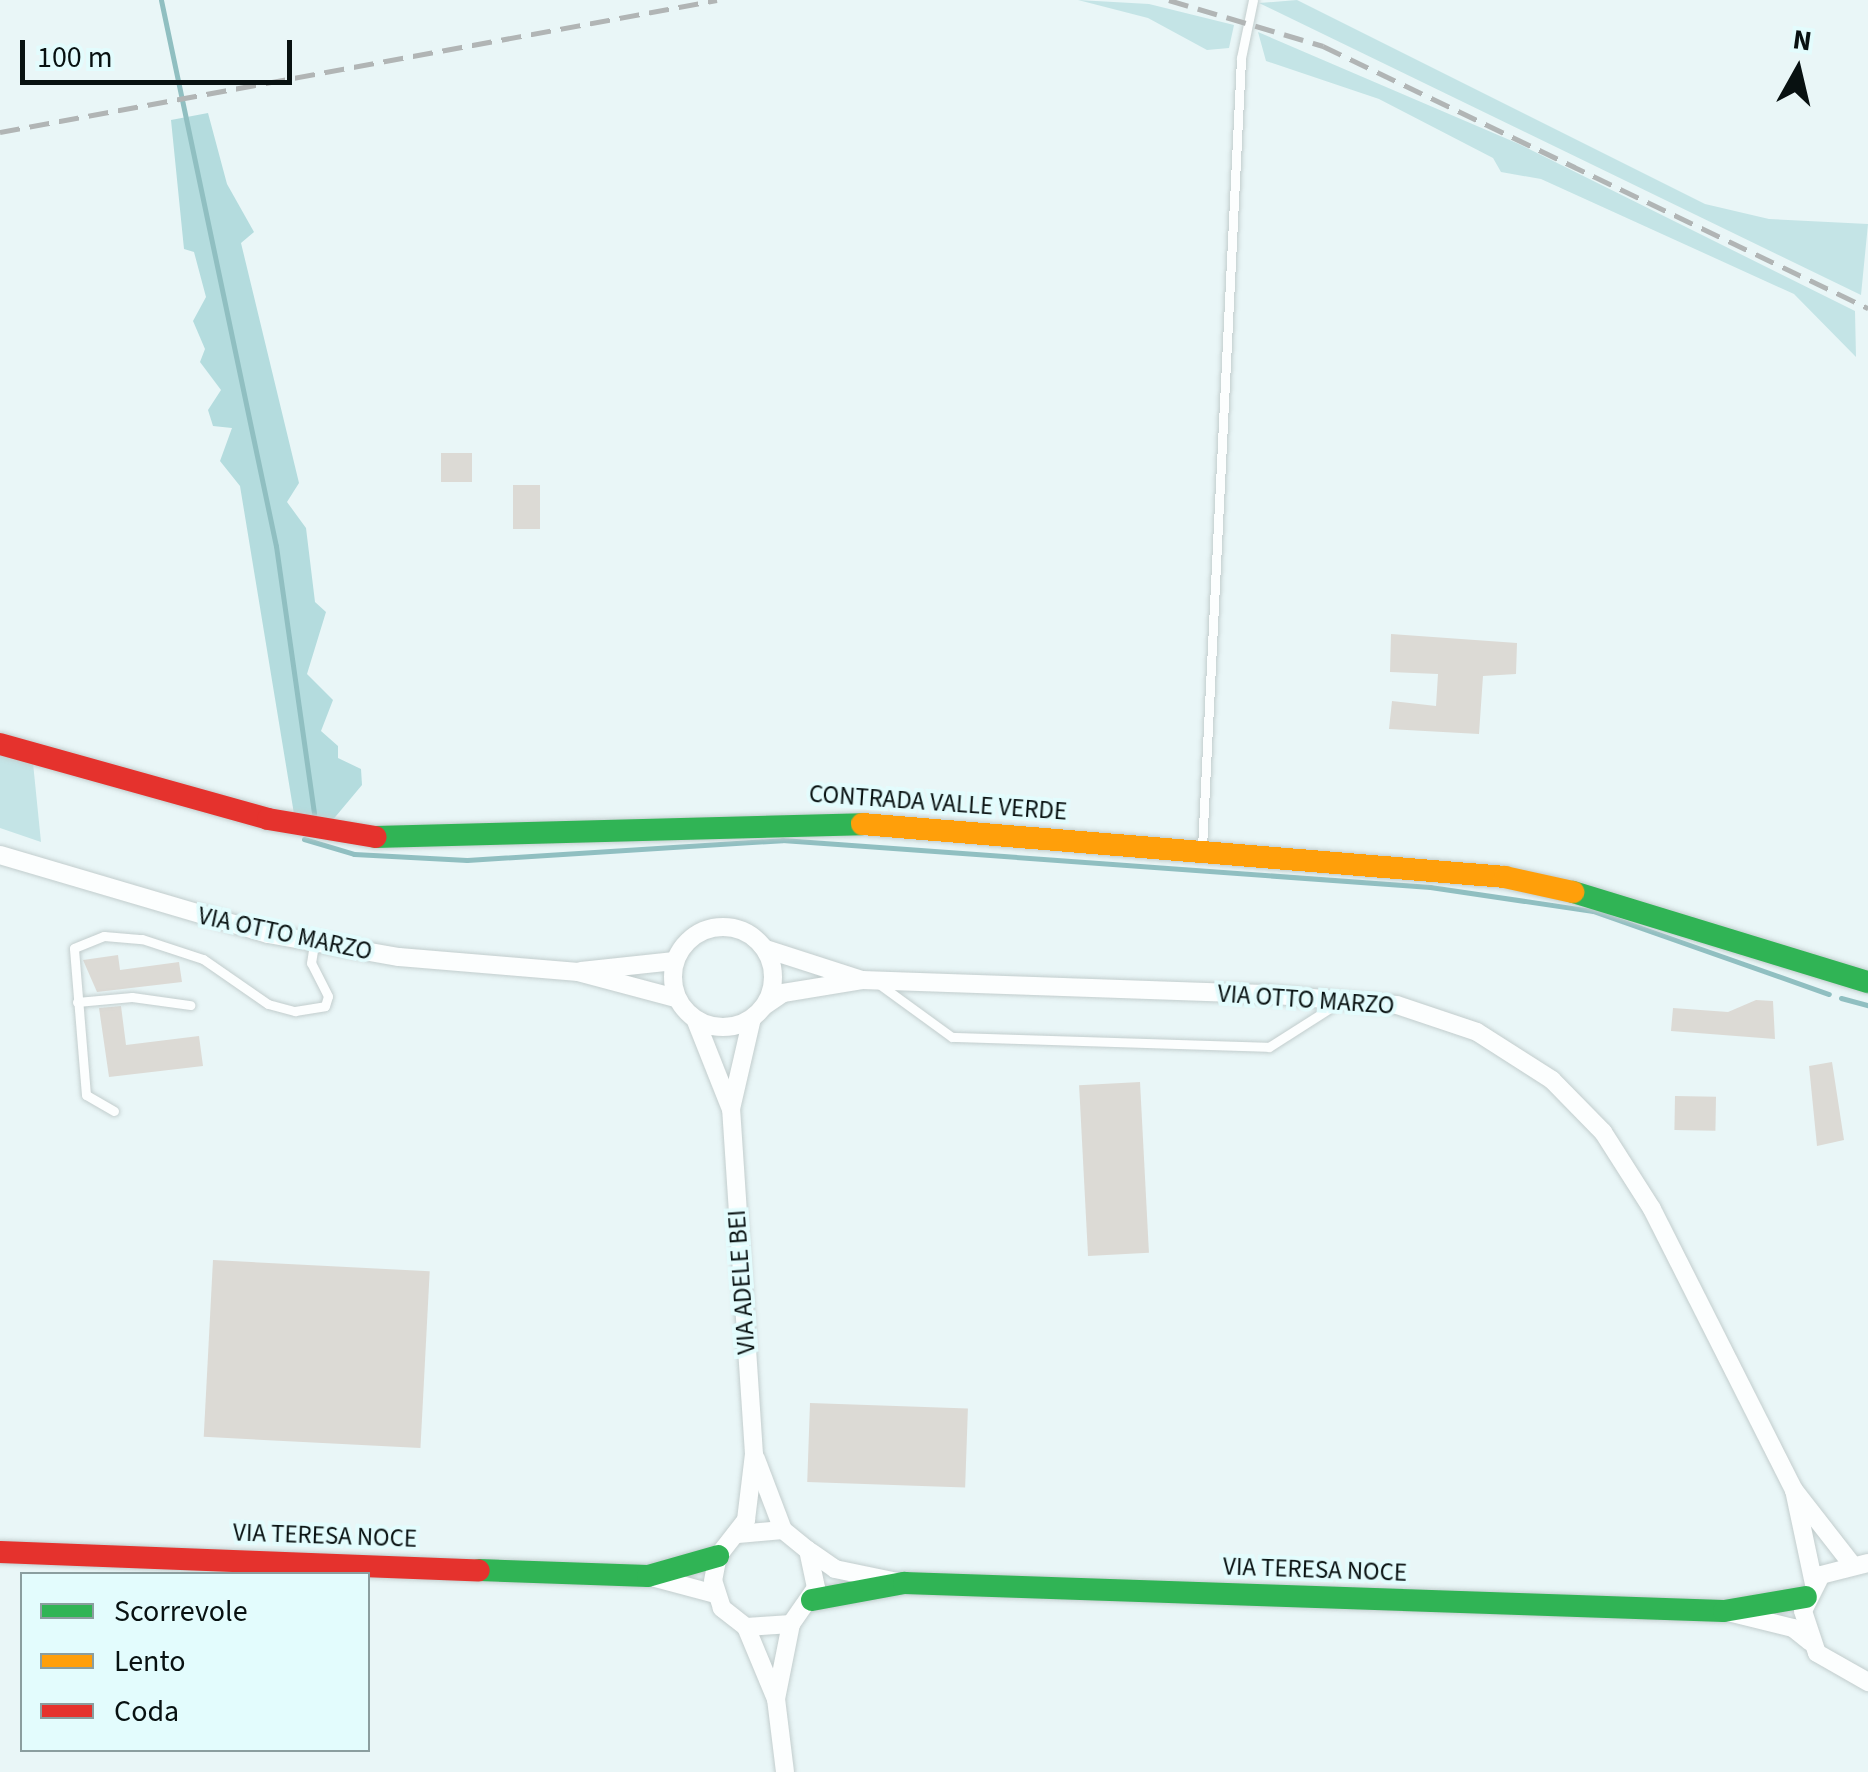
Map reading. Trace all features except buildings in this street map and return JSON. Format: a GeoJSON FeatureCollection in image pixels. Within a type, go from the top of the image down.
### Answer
{"type":"FeatureCollection","features":[{"type":"Feature","properties":{"kind":"street","name":"CONTRADA VALLE VERDE"},"geometry":{"type":"LineString","coordinates":[[0,744],[325,831],[433,839],[804,819],[1202,848],[1573,891],[1868,982]]}},
{"type":"Feature","properties":{"kind":"street","name":"VIA OTTO MARZO"},"geometry":{"type":"LineString","coordinates":[[0,855],[314,944],[578,972],[676,998]]}},
{"type":"Feature","properties":{"kind":"street"},"geometry":{"type":"LineString","coordinates":[[707,929],[738,929],[764,947],[773,976],[758,1012],[731,1109],[696,1020],[676,998],[674,961],[707,929]]}},
{"type":"Feature","properties":{"kind":"street","name":"VIA OTTO MARZO"},"geometry":{"type":"LineString","coordinates":[[764,947],[867,980]]}},
{"type":"Feature","properties":{"kind":"street","name":"VIA OTTO MARZO"},"geometry":{"type":"LineString","coordinates":[[578,972],[674,961]]}},
{"type":"Feature","properties":{"kind":"street","name":"VIA OTTO MARZO"},"geometry":{"type":"LineString","coordinates":[[758,1012],[784,992],[867,980],[1351,998],[1477,1032],[1552,1080],[1604,1132],[1652,1209],[1794,1490],[1859,1563]]}},
{"type":"Feature","properties":{"kind":"street"},"geometry":{"type":"LineString","coordinates":[[696,1020],[723,1028],[758,1012]]}},
{"type":"Feature","properties":{"kind":"street","name":"VIA ADELE BEI"},"geometry":{"type":"LineString","coordinates":[[731,1109],[754,1454],[738,1534]]}},
{"type":"Feature","properties":{"kind":"street","name":"VIA ADELE BEI"},"geometry":{"type":"LineString","coordinates":[[754,1454],[783,1530]]}},
{"type":"Feature","properties":{"kind":"street","name":"VIA OTTO MARZO"},"geometry":{"type":"LineString","coordinates":[[1794,1490],[1810,1590],[1810,1642]]}},
{"type":"Feature","properties":{"kind":"street"},"geometry":{"type":"LineString","coordinates":[[776,1700],[792,1624],[812,1600],[808,1550],[783,1530],[738,1534],[718,1556],[715,1594],[746,1627],[776,1700],[785,1772]]}},
{"type":"Feature","properties":{"kind":"street","name":"VIA TERESA NOCE"},"geometry":{"type":"LineString","coordinates":[[808,1550],[835,1568],[904,1583],[1724,1611],[1793,1628],[1845,1670],[1868,1682]]}},
{"type":"Feature","properties":{"kind":"street","name":"VIA TERESA NOCE"},"geometry":{"type":"LineString","coordinates":[[0,1552],[648,1576],[715,1594]]}},
{"type":"Feature","properties":{"kind":"street","name":"VIA TERESA NOCE"},"geometry":{"type":"LineString","coordinates":[[648,1576],[718,1556]]}},
{"type":"Feature","properties":{"kind":"street"},"geometry":{"type":"LineString","coordinates":[[1810,1590],[1859,1563]]}},
{"type":"Feature","properties":{"kind":"street","name":"VIA TERESA NOCE"},"geometry":{"type":"LineString","coordinates":[[812,1600],[904,1583]]}},
{"type":"Feature","properties":{"kind":"street","name":"VIA TERESA NOCE"},"geometry":{"type":"LineString","coordinates":[[1724,1611],[1810,1590]]}},
{"type":"Feature","properties":{"kind":"street"},"geometry":{"type":"LineString","coordinates":[[746,1627],[792,1624]]}},
{"type":"Feature","properties":{"kind":"street"},"geometry":{"type":"LineString","coordinates":[[1845,1670],[1868,1670]]}},
{"type":"Feature","properties":{"kind":"lane"},"geometry":{"type":"LineString","coordinates":[[1202,848],[1242,58],[1254,0]]}},
{"type":"Feature","properties":{"kind":"lane"},"geometry":{"type":"LineString","coordinates":[[114,1111],[86,1095],[74,948],[122,936],[203,959],[278,1008],[310,1010],[328,996],[311,964],[314,944]]}},
{"type":"Feature","properties":{"kind":"lane"},"geometry":{"type":"LineString","coordinates":[[867,980],[952,1037],[1269,1047],[1351,998]]}},
{"type":"Feature","properties":{"kind":"lane"},"geometry":{"type":"LineString","coordinates":[[77,1002],[190,1006]]}},
{"type":"Feature","properties":{"kind":"shaded area"},"geometry":{"type":"Polygon","coordinates":[[[1078,0],[1149,4],[1234,25],[1229,48],[1207,50],[1148,18],[1078,0]]]}},
{"type":"Feature","properties":{"kind":"shaded area"},"geometry":{"type":"Polygon","coordinates":[[[1297,0],[1705,204],[1769,219],[1868,224],[1861,295],[1259,3],[1297,0]]]}},
{"type":"Feature","properties":{"kind":"shaded area"},"geometry":{"type":"Polygon","coordinates":[[[1258,32],[1519,144],[1855,311],[1856,357],[1794,294],[1541,179],[1501,172],[1493,158],[1379,99],[1266,61],[1258,32]]]}},
{"type":"Feature","properties":{"kind":"shaded area"},"geometry":{"type":"Polygon","coordinates":[[[208,113],[227,184],[254,232],[241,243],[299,483],[287,502],[306,528],[315,602],[326,612],[307,674],[333,700],[321,731],[338,746],[338,758],[361,769],[362,785],[331,822],[294,814],[240,486],[220,461],[232,428],[213,426],[208,410],[221,390],[200,362],[205,349],[193,321],[206,297],[194,252],[184,249],[171,120],[208,113]]]}},
{"type":"Feature","properties":{"kind":"shaded area"},"geometry":{"type":"Polygon","coordinates":[[[0,749],[33,763],[41,842],[0,828],[0,749]]]}},
{"type":"Feature","properties":{"kind":"waterway"},"geometry":{"type":"LineString","coordinates":[[161,0],[276,546],[314,814]]}},
{"type":"Feature","properties":{"kind":"waterway"},"geometry":{"type":"LineString","coordinates":[[304,839],[354,854],[467,860],[782,840],[1430,887],[1593,911],[1829,994]]}},
{"type":"Feature","properties":{"kind":"waterway"},"geometry":{"type":"LineString","coordinates":[[1841,998],[1868,1005]]}},
{"type":"Feature","properties":{"kind":"railway"},"geometry":{"type":"LineString","coordinates":[[0,132],[717,0]]}},
{"type":"Feature","properties":{"kind":"railway"},"geometry":{"type":"LineString","coordinates":[[1169,0],[1323,46],[1868,308]]}},
{"type":"Feature","properties":{"kind":"traffic: fast"},"geometry":{"type":"LineString","coordinates":[[375,837],[862,824]]}},
{"type":"Feature","properties":{"kind":"traffic: fast"},"geometry":{"type":"LineString","coordinates":[[1573,892],[1868,982]]}},
{"type":"Feature","properties":{"kind":"traffic: fast"},"geometry":{"type":"LineString","coordinates":[[479,1570],[648,1576],[718,1556]]}},
{"type":"Feature","properties":{"kind":"traffic: fast"},"geometry":{"type":"LineString","coordinates":[[812,1600],[904,1583],[1724,1611],[1806,1597]]}},
{"type":"Feature","properties":{"kind":"traffic: slow"},"geometry":{"type":"LineString","coordinates":[[862,824],[1505,877],[1573,892]]}},
{"type":"Feature","properties":{"kind":"traffic: jam"},"geometry":{"type":"LineString","coordinates":[[0,744],[268,819],[375,837]]}},
{"type":"Feature","properties":{"kind":"traffic: jam"},"geometry":{"type":"LineString","coordinates":[[0,1552],[479,1570]]}}]}
